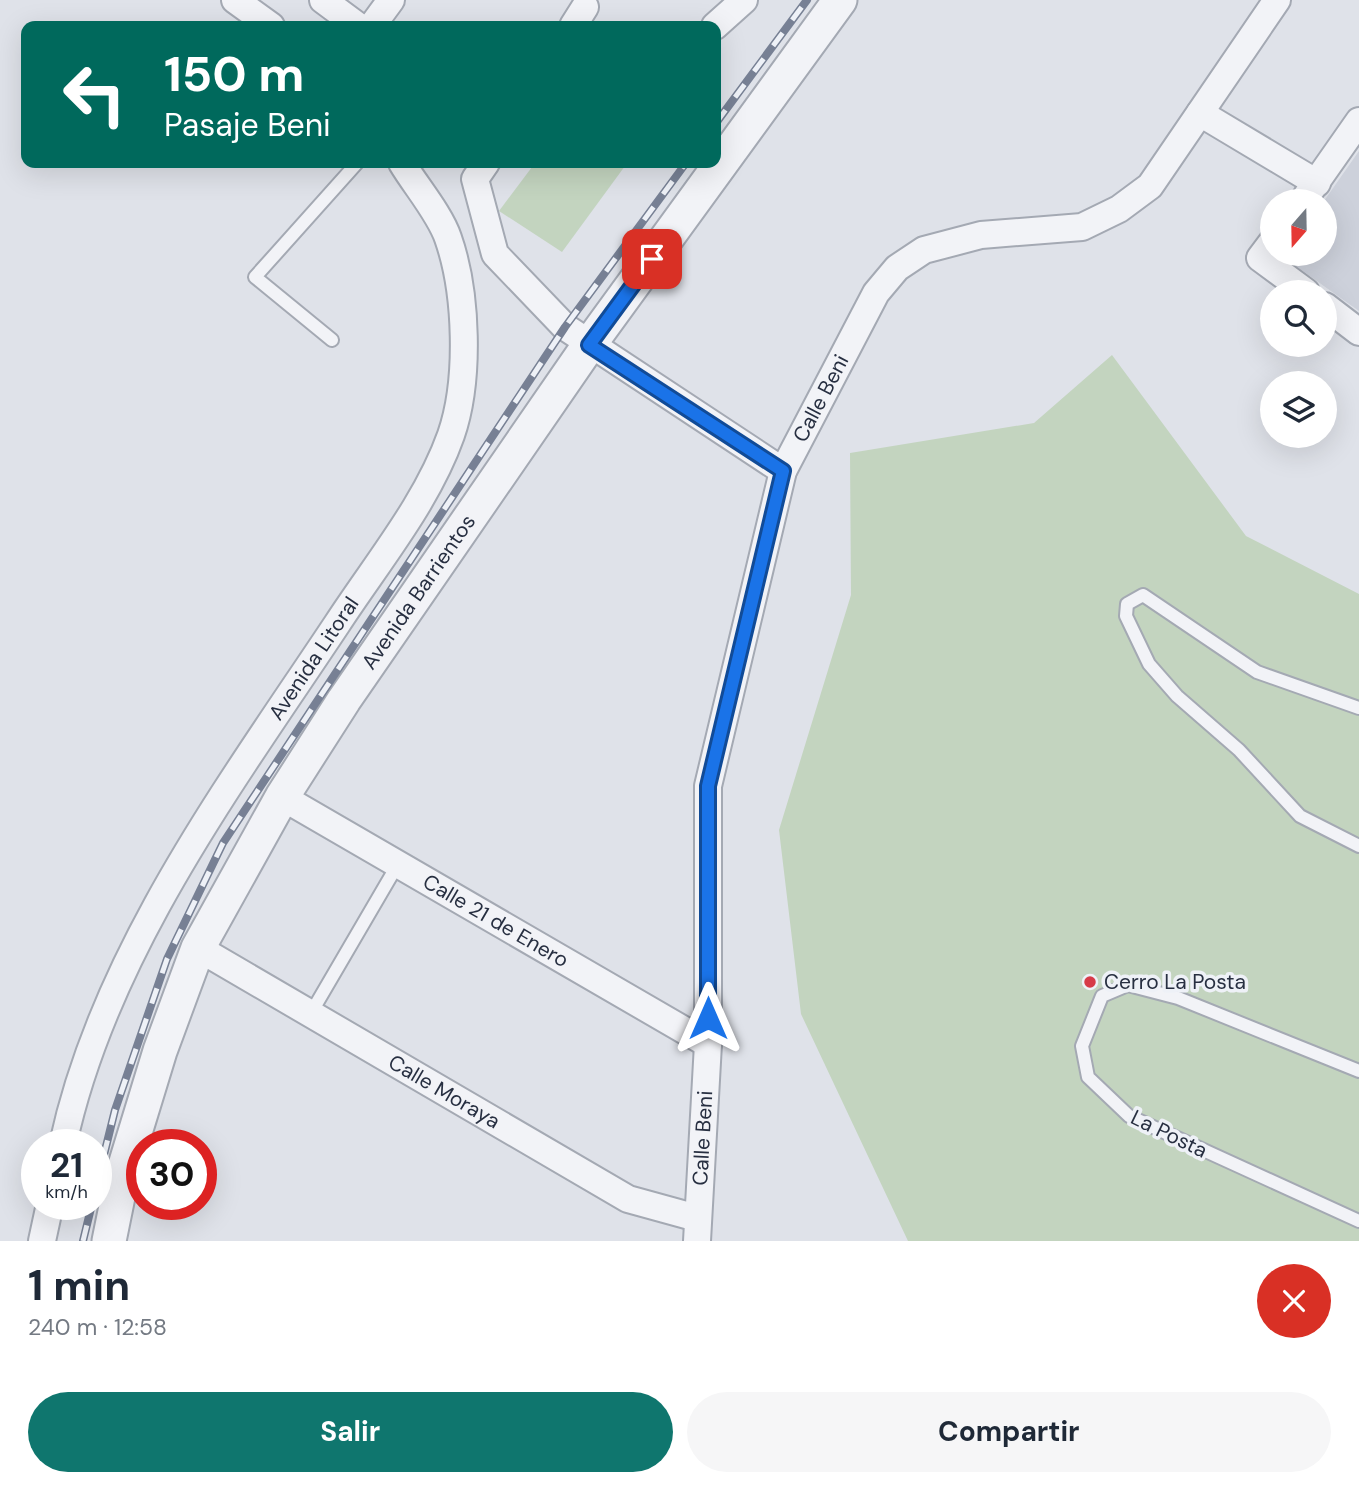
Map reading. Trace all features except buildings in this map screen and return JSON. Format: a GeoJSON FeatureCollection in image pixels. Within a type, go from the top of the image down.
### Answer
{"type":"FeatureCollection","features":[{"type":"Feature","properties":{"kind":"street"},"geometry":{"type":"LineString","coordinates":[[235,0],[264,21]]}},
{"type":"Feature","properties":{"kind":"street"},"geometry":{"type":"LineString","coordinates":[[323,0],[351,21]]}},
{"type":"Feature","properties":{"kind":"street"},"geometry":{"type":"LineString","coordinates":[[376,21],[391,0]]}},
{"type":"Feature","properties":{"kind":"street"},"geometry":{"type":"LineString","coordinates":[[721,21],[744,0]]}},
{"type":"Feature","properties":{"kind":"street","name":"Avenida Barrientos"},"geometry":{"type":"LineString","coordinates":[[721,164],[840,0]]}},
{"type":"Feature","properties":{"kind":"street","name":"Calle Beni"},"geometry":{"type":"LineString","coordinates":[[697,1229],[708,1044],[708,786],[783,471],[876,293],[897,268],[924,250],[981,235],[1082,227],[1119,209],[1150,186],[1276,0]]}},
{"type":"Feature","properties":{"kind":"street"},"geometry":{"type":"LineString","coordinates":[[1200,113],[1306,189]]}},
{"type":"Feature","properties":{"kind":"street"},"geometry":{"type":"LineString","coordinates":[[1312,189],[1359,121]]}},
{"type":"Feature","properties":{"kind":"street","name":"Avenida Litoral"},"geometry":{"type":"LineString","coordinates":[[67,1129],[94,1033],[134,944],[246,760],[421,496],[451,434],[463,372],[462,301],[448,236],[405,168]]}},
{"type":"Feature","properties":{"kind":"street"},"geometry":{"type":"LineString","coordinates":[[483,168],[475,179],[495,254],[565,327],[783,471]]}},
{"type":"Feature","properties":{"kind":"street","name":"Avenida Barrientos"},"geometry":{"type":"LineString","coordinates":[[109,1241],[123,1172],[160,1051],[198,948],[282,797],[344,700],[589,345],[718,168]]}},
{"type":"Feature","properties":{"kind":"street"},"geometry":{"type":"LineString","coordinates":[[1281,266],[1295,280]]}},
{"type":"Feature","properties":{"kind":"street"},"geometry":{"type":"LineString","coordinates":[[1337,315],[1359,332]]}},
{"type":"Feature","properties":{"kind":"street","name":"Calle 21 de Enero"},"geometry":{"type":"LineString","coordinates":[[282,797],[708,1044]]}},
{"type":"Feature","properties":{"kind":"street","name":"Calle Moraya"},"geometry":{"type":"LineString","coordinates":[[198,948],[628,1199],[697,1229]]}},
{"type":"Feature","properties":{"kind":"street"},"geometry":{"type":"LineString","coordinates":[[42,1241],[47,1220]]}},
{"type":"Feature","properties":{"kind":"lane"},"geometry":{"type":"LineString","coordinates":[[332,340],[255,277],[353,168]]}},
{"type":"Feature","properties":{"kind":"lane"},"geometry":{"type":"LineString","coordinates":[[1359,708],[1257,672],[1143,595],[1127,604],[1126,616],[1149,664],[1177,696],[1239,750],[1300,816],[1359,846]]}},
{"type":"Feature","properties":{"kind":"lane"},"geometry":{"type":"LineString","coordinates":[[311,1013],[398,864]]}},
{"type":"Feature","properties":{"kind":"lane","name":"La Posta"},"geometry":{"type":"LineString","coordinates":[[1359,1071],[1178,998],[1128,985],[1102,996],[1082,1046],[1088,1077],[1129,1116],[1359,1221]]}},
{"type":"Feature","properties":{"kind":"shaded area"},"geometry":{"type":"Polygon","coordinates":[[[1359,151],[1359,311],[1337,295],[1337,280],[1315,280],[1296,266],[1337,266],[1337,189],[1332,189],[1359,151]]]}},
{"type":"Feature","properties":{"kind":"green space"},"geometry":{"type":"Polygon","coordinates":[[[531,168],[624,168],[562,252],[499,211],[531,168]]]}},
{"type":"Feature","properties":{"kind":"green space"},"geometry":{"type":"Polygon","coordinates":[[[1112,355],[1246,536],[1359,594],[1359,1241],[908,1241],[801,1014],[779,830],[851,595],[850,453],[1034,423],[1112,355]]]}},
{"type":"Feature","properties":{"kind":"railway"},"geometry":{"type":"LineString","coordinates":[[721,116],[807,0]]}},
{"type":"Feature","properties":{"kind":"railway"},"geometry":{"type":"LineString","coordinates":[[110,1129],[167,959],[223,843],[565,327],[682,168]]}},
{"type":"Feature","properties":{"kind":"railway"},"geometry":{"type":"LineString","coordinates":[[83,1241],[88,1220]]}},
{"type":"Feature","properties":{"kind":"place","name":"Cerro La Posta"},"geometry":{"type":"Point","coordinates":[1090,982]}},
{"type":"Feature","properties":{"kind":"route"},"geometry":{"type":"LineString","coordinates":[[652,259],[589,345],[783,471],[708,786],[708,1018]]}}]}
